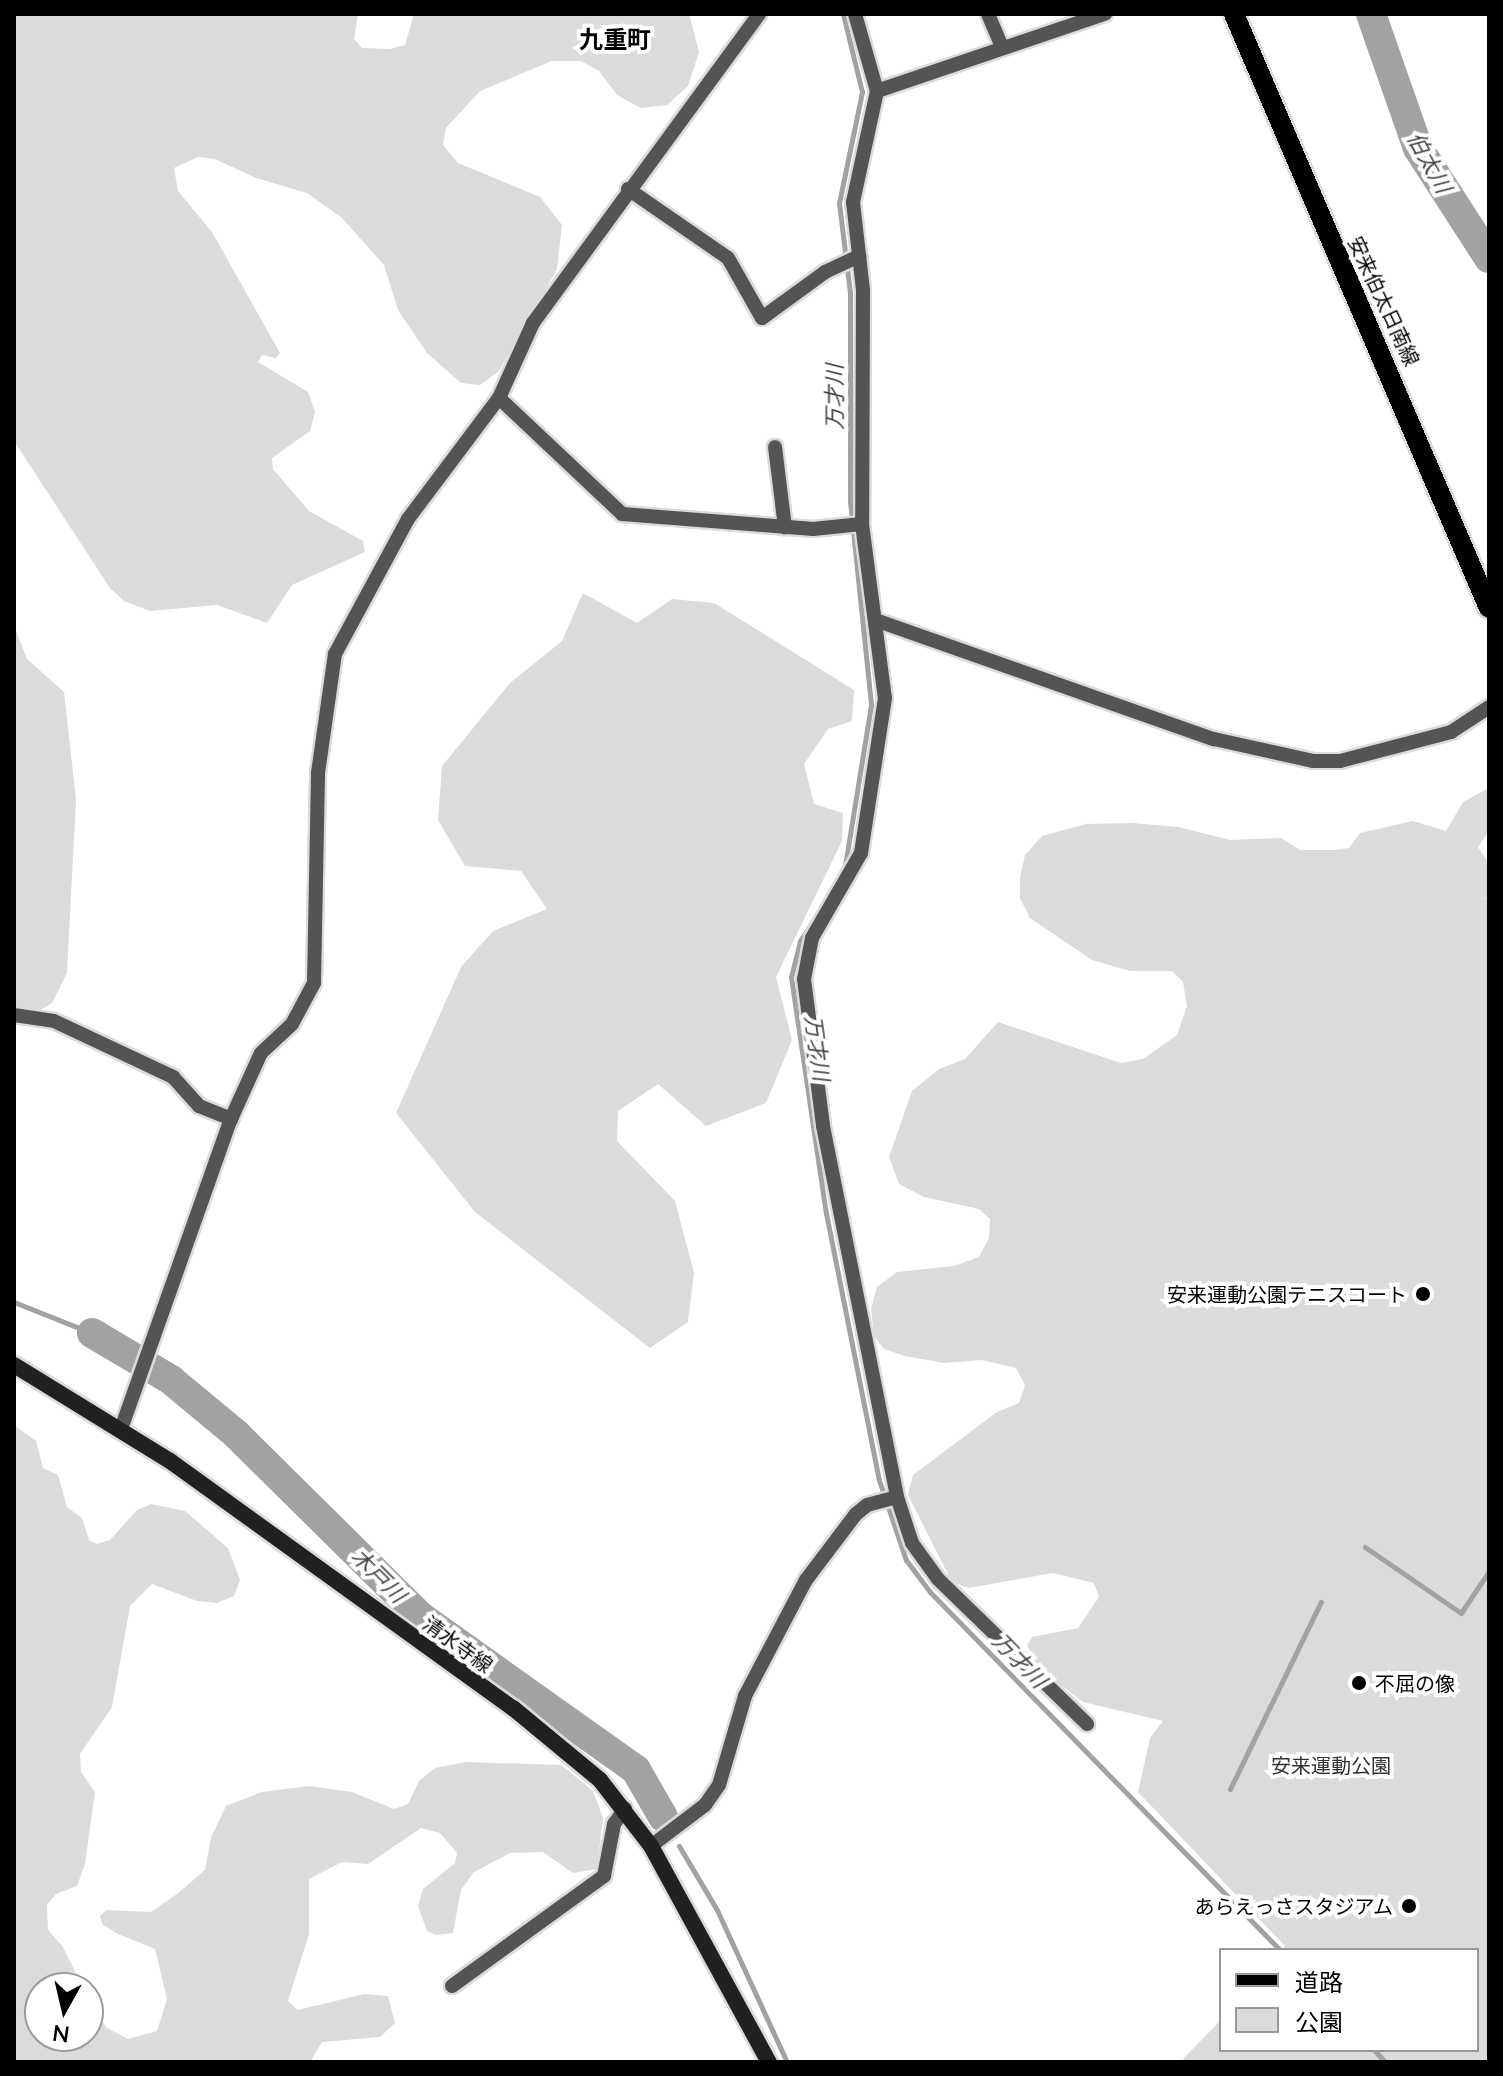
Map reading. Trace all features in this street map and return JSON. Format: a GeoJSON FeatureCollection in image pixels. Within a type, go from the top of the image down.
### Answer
{"type":"FeatureCollection","features":[{"type":"Feature","properties":{"kind":"main road","name":"安来伯太日南線"},"geometry":{"type":"LineString","coordinates":[[1234,14],[1489,608]]}},
{"type":"Feature","properties":{"kind":"main road","name":"清水寺線"},"geometry":{"type":"LineString","coordinates":[[14,1365],[121,1429],[513,1708],[600,1780],[651,1846],[769,2062]]}},
{"type":"Feature","properties":{"kind":"street"},"geometry":{"type":"LineString","coordinates":[[121,1429],[231,1119],[261,1053],[292,1024],[314,983],[318,773],[335,654],[408,519],[499,398],[533,323],[628,189],[759,14]]}},
{"type":"Feature","properties":{"kind":"street"},"geometry":{"type":"LineString","coordinates":[[855,14],[877,91],[853,202],[848,261],[862,524],[878,621],[885,698],[861,853],[812,938],[804,979],[823,1126],[897,1497],[922,1561],[1087,1724]]}},
{"type":"Feature","properties":{"kind":"street"},"geometry":{"type":"LineString","coordinates":[[988,14],[1001,45]]}},
{"type":"Feature","properties":{"kind":"street"},"geometry":{"type":"LineString","coordinates":[[877,91],[1001,45],[1105,14]]}},
{"type":"Feature","properties":{"kind":"street"},"geometry":{"type":"LineString","coordinates":[[628,189],[728,258],[762,318],[848,261]]}},
{"type":"Feature","properties":{"kind":"street"},"geometry":{"type":"LineString","coordinates":[[499,398],[622,514],[785,527],[862,524]]}},
{"type":"Feature","properties":{"kind":"street"},"geometry":{"type":"LineString","coordinates":[[775,447],[785,527]]}},
{"type":"Feature","properties":{"kind":"street"},"geometry":{"type":"LineString","coordinates":[[878,621],[1214,739],[1313,761],[1340,761],[1451,732],[1489,707]]}},
{"type":"Feature","properties":{"kind":"street"},"geometry":{"type":"LineString","coordinates":[[14,1015],[54,1021],[173,1077],[199,1106],[231,1119]]}},
{"type":"Feature","properties":{"kind":"street"},"geometry":{"type":"LineString","coordinates":[[651,1846],[705,1805],[719,1785],[745,1696],[806,1580],[856,1514],[867,1505],[897,1497]]}},
{"type":"Feature","properties":{"kind":"street"},"geometry":{"type":"LineString","coordinates":[[452,1986],[604,1876],[614,1824],[625,1809]]}},
{"type":"Feature","properties":{"kind":"green space"},"geometry":{"type":"Polygon","coordinates":[[[14,14],[358,14],[354,39],[362,48],[390,49],[405,45],[414,14],[689,14],[699,52],[688,86],[667,105],[641,108],[617,95],[599,71],[581,61],[552,61],[480,91],[446,128],[443,145],[458,163],[540,197],[562,225],[557,269],[499,371],[480,385],[461,383],[427,353],[398,310],[384,265],[342,218],[307,193],[256,178],[215,159],[198,157],[174,168],[178,191],[212,232],[280,353],[276,358],[262,355],[258,362],[308,392],[315,412],[310,431],[272,458],[273,469],[309,511],[363,541],[365,552],[292,585],[267,623],[217,605],[150,611],[124,601],[110,588],[14,441],[14,14]]]}},
{"type":"Feature","properties":{"kind":"green space"},"geometry":{"type":"Polygon","coordinates":[[[583,593],[637,623],[672,599],[714,603],[854,690],[852,721],[828,729],[804,764],[814,804],[843,813],[842,841],[776,977],[792,1040],[766,1103],[706,1126],[658,1084],[618,1111],[617,1141],[675,1201],[694,1273],[688,1322],[650,1348],[475,1212],[396,1113],[461,967],[493,931],[547,909],[521,871],[465,866],[438,820],[442,766],[510,683],[562,641],[583,593]]]}},
{"type":"Feature","properties":{"kind":"green space"},"geometry":{"type":"Polygon","coordinates":[[[14,626],[27,659],[64,692],[76,799],[67,973],[52,1003],[36,1013],[14,1010],[14,626]]]}},
{"type":"Feature","properties":{"kind":"green space","name":"安来運動公園"},"geometry":{"type":"Polygon","coordinates":[[[1489,788],[1489,831],[1478,847],[1489,864],[1489,897],[1482,899],[1489,898],[1489,2062],[1180,2062],[1219,2022],[1219,2052],[1479,2052],[1479,1948],[1284,1948],[1285,1946],[1138,1792],[1150,1738],[1163,1721],[1083,1702],[1038,1667],[1027,1645],[1032,1637],[1078,1628],[1099,1597],[1094,1583],[1053,1573],[969,1588],[952,1582],[908,1495],[913,1475],[997,1412],[1019,1403],[1025,1385],[1016,1368],[982,1360],[944,1363],[905,1356],[884,1349],[874,1336],[871,1309],[877,1287],[897,1272],[954,1266],[979,1257],[989,1238],[990,1219],[979,1209],[924,1197],[899,1184],[889,1157],[912,1091],[939,1069],[965,1059],[998,1022],[1121,1063],[1143,1059],[1177,1035],[1187,1006],[1183,982],[1172,971],[1130,971],[1092,960],[1030,918],[1020,898],[1020,877],[1025,855],[1042,836],[1086,824],[1132,823],[1178,827],[1230,840],[1281,838],[1300,850],[1335,850],[1349,848],[1360,833],[1413,821],[1446,831],[1463,802],[1489,788]]]}},
{"type":"Feature","properties":{"kind":"green space"},"geometry":{"type":"Polygon","coordinates":[[[14,1425],[36,1441],[43,1468],[58,1475],[67,1507],[82,1518],[89,1540],[97,1544],[110,1540],[137,1510],[151,1504],[185,1511],[228,1548],[240,1580],[234,1596],[217,1603],[197,1601],[152,1584],[130,1606],[112,1707],[80,1754],[81,1772],[95,1792],[85,1864],[77,1886],[56,1894],[47,1905],[48,1930],[63,1947],[75,1972],[24,1972],[24,2052],[104,2052],[104,2024],[128,2039],[157,2031],[167,1999],[155,1949],[116,1933],[102,1924],[100,1916],[106,1910],[151,1912],[205,1870],[211,1837],[226,1806],[262,1792],[309,1786],[352,1792],[394,1809],[408,1804],[419,1781],[435,1768],[466,1762],[561,1765],[593,1791],[603,1818],[597,1869],[573,1873],[543,1852],[510,1853],[474,1872],[461,1890],[453,1933],[436,1935],[427,1931],[418,1906],[423,1889],[455,1863],[457,1853],[440,1833],[421,1828],[368,1864],[342,1862],[309,1879],[309,1934],[288,2001],[298,2010],[364,1994],[388,1996],[395,2023],[380,2037],[322,2042],[310,2062],[14,2062],[14,1425]]]}},
{"type":"Feature","properties":{"kind":"waterway","name":"万才川"},"geometry":{"type":"LineString","coordinates":[[843,14],[862,92],[839,203],[850,293],[850,501],[871,705],[844,871]]}},
{"type":"Feature","properties":{"kind":"waterway","name":"伯太川"},"geometry":{"type":"LineString","coordinates":[[1371,14],[1418,148],[1489,258]]}},
{"type":"Feature","properties":{"kind":"waterway","name":"万才川"},"geometry":{"type":"LineString","coordinates":[[820,910],[800,941],[791,977],[826,1213],[879,1480],[906,1560],[930,1592],[1278,1948]]}},
{"type":"Feature","properties":{"kind":"waterway"},"geometry":{"type":"LineString","coordinates":[[14,1302],[92,1333]]}},
{"type":"Feature","properties":{"kind":"waterway","name":"木戸川"},"geometry":{"type":"LineString","coordinates":[[92,1333],[171,1380],[236,1434],[421,1617],[636,1770],[663,1817]]}},
{"type":"Feature","properties":{"kind":"waterway"},"geometry":{"type":"LineString","coordinates":[[1365,1547],[1461,1613],[1489,1571]]}},
{"type":"Feature","properties":{"kind":"waterway"},"geometry":{"type":"LineString","coordinates":[[1230,1789],[1321,1602]]}},
{"type":"Feature","properties":{"kind":"waterway","name":"木戸川"},"geometry":{"type":"LineString","coordinates":[[679,1846],[717,1910],[787,2062]]}},
{"type":"Feature","properties":{"kind":"waterway","name":"万才川"},"geometry":{"type":"LineString","coordinates":[[1376,2052],[1385,2062]]}},
{"type":"Feature","properties":{"kind":"place","name":"安来運動公園テニスコート"},"geometry":{"type":"Point","coordinates":[1423,1294]}},
{"type":"Feature","properties":{"kind":"place","name":"不屈の像"},"geometry":{"type":"Point","coordinates":[1359,1683]}},
{"type":"Feature","properties":{"kind":"place","name":"あらえっさスタジアム"},"geometry":{"type":"Point","coordinates":[1409,1906]}},
{"type":"Feature","properties":{"kind":"district","name":"九重町"},"geometry":{"type":"Point","coordinates":[615,39]}}]}
